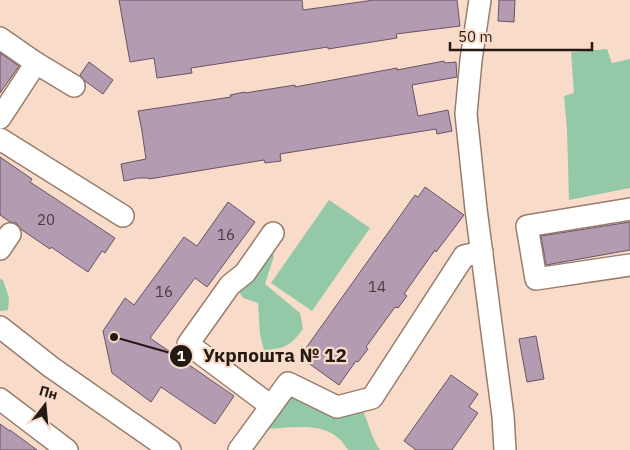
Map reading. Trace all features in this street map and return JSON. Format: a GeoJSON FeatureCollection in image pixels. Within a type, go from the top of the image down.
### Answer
{"type":"FeatureCollection","features":[{"type":"Feature","properties":{"kind":"street"},"geometry":{"type":"LineString","coordinates":[[480,0],[471,60],[466,114],[506,450]]}},
{"type":"Feature","properties":{"kind":"street"},"geometry":{"type":"LineString","coordinates":[[0,38],[74,86]]}},
{"type":"Feature","properties":{"kind":"street"},"geometry":{"type":"LineString","coordinates":[[0,118],[36,63]]}},
{"type":"Feature","properties":{"kind":"street"},"geometry":{"type":"LineString","coordinates":[[0,139],[123,216]]}},
{"type":"Feature","properties":{"kind":"street"},"geometry":{"type":"LineString","coordinates":[[630,209],[527,226],[536,279],[630,264]]}},
{"type":"Feature","properties":{"kind":"street"},"geometry":{"type":"LineString","coordinates":[[272,406],[188,344],[230,284],[245,273],[274,233]]}},
{"type":"Feature","properties":{"kind":"street"},"geometry":{"type":"LineString","coordinates":[[239,450],[288,383],[337,407],[372,398],[464,256],[482,252]]}},
{"type":"Feature","properties":{"kind":"street"},"geometry":{"type":"LineString","coordinates":[[0,327],[51,367],[170,450]]}},
{"type":"Feature","properties":{"kind":"street"},"geometry":{"type":"LineString","coordinates":[[0,399],[68,450]]}},
{"type":"Feature","properties":{"kind":"green space"},"geometry":{"type":"Polygon","coordinates":[[[607,49],[612,63],[630,59],[630,188],[569,200],[564,96],[574,93],[571,52],[607,49]]]}},
{"type":"Feature","properties":{"kind":"green space"},"geometry":{"type":"Polygon","coordinates":[[[329,200],[370,228],[312,311],[271,283],[329,200]]]}},
{"type":"Feature","properties":{"kind":"green space"},"geometry":{"type":"Polygon","coordinates":[[[267,241],[274,256],[265,284],[300,313],[303,329],[287,345],[277,349],[264,350],[260,335],[258,303],[243,298],[234,284],[267,241]]]}},
{"type":"Feature","properties":{"kind":"green space"},"geometry":{"type":"Polygon","coordinates":[[[0,279],[3,280],[9,298],[8,310],[0,311],[0,279]]]}},
{"type":"Feature","properties":{"kind":"green space"},"geometry":{"type":"Polygon","coordinates":[[[307,393],[333,394],[350,399],[356,403],[362,410],[380,450],[348,450],[341,440],[332,434],[312,427],[266,429],[275,397],[291,397],[307,393]]]}},
{"type":"Feature","properties":{"kind":"building"},"geometry":{"type":"Polygon","coordinates":[[[119,0],[302,0],[303,10],[374,0],[457,0],[460,26],[396,34],[397,38],[328,49],[328,47],[191,68],[192,73],[157,78],[154,58],[130,62],[119,0]]]}},
{"type":"Feature","properties":{"kind":"building"},"geometry":{"type":"Polygon","coordinates":[[[499,0],[515,0],[514,22],[498,21],[499,0]]]}},
{"type":"Feature","properties":{"kind":"building"},"geometry":{"type":"Polygon","coordinates":[[[0,53],[19,66],[0,93],[0,53]]]}},
{"type":"Feature","properties":{"kind":"building"},"geometry":{"type":"Polygon","coordinates":[[[444,61],[445,63],[456,62],[457,77],[412,85],[418,116],[448,110],[452,131],[437,134],[436,129],[280,154],[281,161],[265,163],[264,160],[149,179],[138,178],[124,181],[121,164],[146,159],[138,111],[231,97],[230,95],[245,92],[295,85],[295,87],[444,61]]]}},
{"type":"Feature","properties":{"kind":"building"},"geometry":{"type":"Polygon","coordinates":[[[89,62],[113,80],[103,94],[80,75],[89,62]]]}},
{"type":"Feature","properties":{"kind":"building"},"geometry":{"type":"Polygon","coordinates":[[[0,157],[32,179],[30,182],[115,238],[105,253],[102,251],[88,272],[22,230],[16,223],[10,222],[0,215],[0,157]]]}},
{"type":"Feature","properties":{"kind":"building"},"geometry":{"type":"Polygon","coordinates":[[[425,187],[464,215],[436,252],[435,250],[404,294],[407,296],[398,308],[395,307],[366,347],[368,349],[358,362],[356,361],[339,385],[304,360],[310,351],[306,348],[415,195],[418,197],[425,187]]]}},
{"type":"Feature","properties":{"kind":"building"},"geometry":{"type":"Polygon","coordinates":[[[228,202],[255,222],[207,287],[195,278],[150,338],[234,396],[215,424],[161,387],[151,402],[112,373],[103,331],[125,298],[134,305],[184,237],[197,246],[228,202]]]}},
{"type":"Feature","properties":{"kind":"building"},"geometry":{"type":"Polygon","coordinates":[[[630,222],[630,250],[546,265],[541,236],[630,222]]]}},
{"type":"Feature","properties":{"kind":"building"},"geometry":{"type":"Polygon","coordinates":[[[536,336],[544,379],[527,382],[519,339],[536,336]]]}},
{"type":"Feature","properties":{"kind":"building"},"geometry":{"type":"Polygon","coordinates":[[[451,375],[478,394],[469,407],[478,413],[452,450],[416,450],[404,441],[451,375]]]}},
{"type":"Feature","properties":{"kind":"building"},"geometry":{"type":"Polygon","coordinates":[[[0,424],[10,430],[37,450],[0,450],[0,424]]]}},
{"type":"Feature","properties":{"kind":"place","name":"Укрпошта № 12"},"geometry":{"type":"Point","coordinates":[114,337]}}]}
